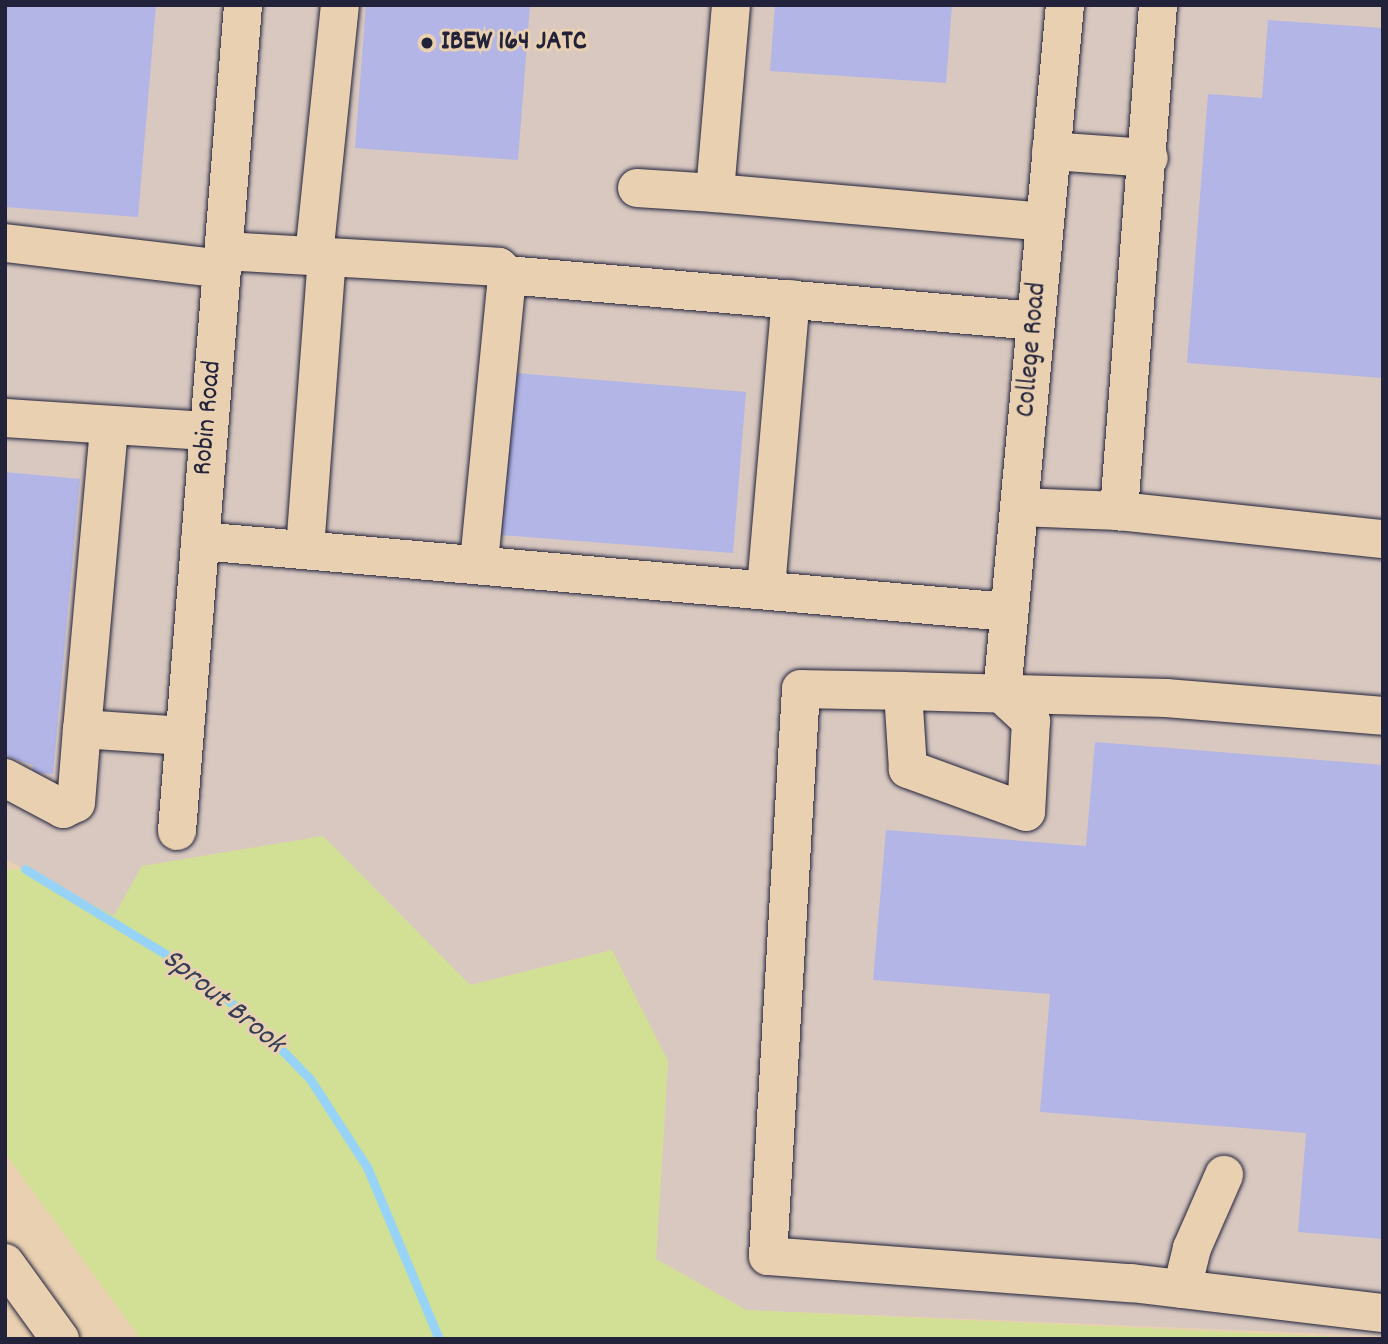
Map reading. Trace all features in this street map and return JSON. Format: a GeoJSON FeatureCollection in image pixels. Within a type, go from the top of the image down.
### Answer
{"type":"FeatureCollection","features":[{"type":"Feature","properties":{"kind":"main road","name":"Robin Road"},"geometry":{"type":"LineString","coordinates":[[177,831],[243,5]]}},
{"type":"Feature","properties":{"kind":"main road"},"geometry":{"type":"LineString","coordinates":[[305,549],[320,256],[340,5]]}},
{"type":"Feature","properties":{"kind":"main road"},"geometry":{"type":"LineString","coordinates":[[715,193],[731,5]]}},
{"type":"Feature","properties":{"kind":"main road","name":"College Road"},"geometry":{"type":"LineString","coordinates":[[1002,694],[1065,5]]}},
{"type":"Feature","properties":{"kind":"main road"},"geometry":{"type":"LineString","coordinates":[[1119,511],[1149,158],[1158,5]]}},
{"type":"Feature","properties":{"kind":"main road"},"geometry":{"type":"LineString","coordinates":[[1051,150],[1149,158]]}},
{"type":"Feature","properties":{"kind":"main road"},"geometry":{"type":"LineString","coordinates":[[637,188],[1045,222]]}},
{"type":"Feature","properties":{"kind":"main road"},"geometry":{"type":"LineString","coordinates":[[5,243],[223,260],[320,256],[499,267],[507,275],[1036,321]]}},
{"type":"Feature","properties":{"kind":"main road"},"geometry":{"type":"LineString","coordinates":[[479,562],[507,275]]}},
{"type":"Feature","properties":{"kind":"main road"},"geometry":{"type":"LineString","coordinates":[[766,588],[791,299]]}},
{"type":"Feature","properties":{"kind":"main road"},"geometry":{"type":"LineString","coordinates":[[5,418],[109,428],[207,431]]}},
{"type":"Feature","properties":{"kind":"main road"},"geometry":{"type":"LineString","coordinates":[[5,778],[63,809],[76,803],[109,428]]}},
{"type":"Feature","properties":{"kind":"main road"},"geometry":{"type":"LineString","coordinates":[[1019,507],[1119,511],[1383,539]]}},
{"type":"Feature","properties":{"kind":"main road"},"geometry":{"type":"LineString","coordinates":[[200,541],[479,562],[1009,612]]}},
{"type":"Feature","properties":{"kind":"main road"},"geometry":{"type":"LineString","coordinates":[[1383,716],[1166,698],[801,689],[768,1256],[1182,1289],[1383,1313]]}},
{"type":"Feature","properties":{"kind":"main road"},"geometry":{"type":"LineString","coordinates":[[903,691],[908,769],[1026,812],[1031,721],[1002,694]]}},
{"type":"Feature","properties":{"kind":"main road"},"geometry":{"type":"LineString","coordinates":[[82,729],[184,736]]}},
{"type":"Feature","properties":{"kind":"main road"},"geometry":{"type":"LineString","coordinates":[[1182,1289],[1192,1248],[1224,1175]]}},
{"type":"Feature","properties":{"kind":"main road"},"geometry":{"type":"LineString","coordinates":[[5,1263],[60,1339]]}},
{"type":"Feature","properties":{"kind":"shaded area"},"geometry":{"type":"Polygon","coordinates":[[[5,5],[1383,5],[1383,1336],[746,1310],[656,1259],[668,1061],[612,950],[470,985],[323,836],[114,917],[5,859],[5,5]]]}},
{"type":"Feature","properties":{"kind":"green space"},"geometry":{"type":"Polygon","coordinates":[[[323,836],[470,985],[612,950],[668,1061],[656,1259],[746,1310],[1383,1339],[141,1339],[5,1153],[5,870],[25,869],[114,916],[142,866],[323,836]]]}},
{"type":"Feature","properties":{"kind":"building"},"geometry":{"type":"Polygon","coordinates":[[[5,5],[156,5],[138,217],[5,207],[5,5]]]}},
{"type":"Feature","properties":{"kind":"building"},"geometry":{"type":"Polygon","coordinates":[[[366,5],[530,5],[518,160],[355,148],[366,5]]]}},
{"type":"Feature","properties":{"kind":"building"},"geometry":{"type":"Polygon","coordinates":[[[775,5],[952,5],[946,83],[770,71],[775,5]]]}},
{"type":"Feature","properties":{"kind":"building"},"geometry":{"type":"Polygon","coordinates":[[[1268,20],[1383,28],[1383,378],[1187,363],[1208,94],[1262,98],[1268,20]]]}},
{"type":"Feature","properties":{"kind":"building"},"geometry":{"type":"Polygon","coordinates":[[[515,373],[746,392],[733,553],[501,535],[515,373]]]}},
{"type":"Feature","properties":{"kind":"building"},"geometry":{"type":"Polygon","coordinates":[[[5,472],[80,479],[53,774],[32,773],[33,765],[5,756],[5,472]]]}},
{"type":"Feature","properties":{"kind":"building"},"geometry":{"type":"Polygon","coordinates":[[[1095,742],[1383,765],[1383,1239],[1298,1232],[1306,1133],[1040,1112],[1050,994],[873,980],[886,830],[1086,846],[1095,742]]]}},
{"type":"Feature","properties":{"kind":"waterway","name":"Sprout Brook"},"geometry":{"type":"LineString","coordinates":[[25,869],[177,961],[252,1019],[310,1079],[367,1167],[439,1339]]}},
{"type":"Feature","properties":{"kind":"place","name":"IBEW 164 JATC"},"geometry":{"type":"Point","coordinates":[427,43]}}]}
